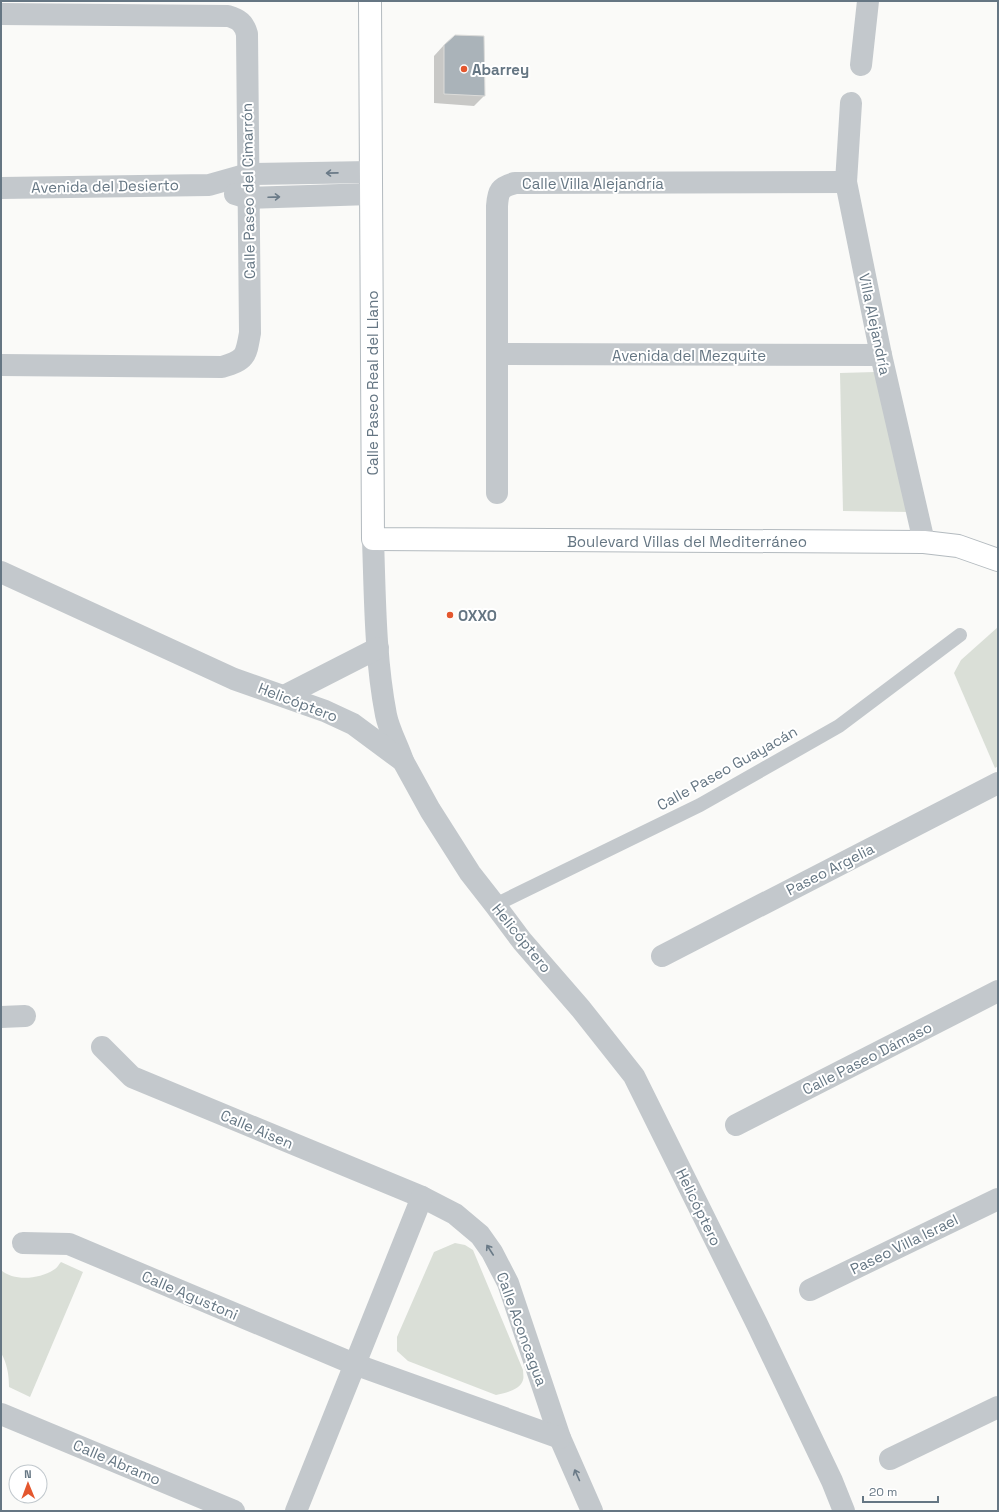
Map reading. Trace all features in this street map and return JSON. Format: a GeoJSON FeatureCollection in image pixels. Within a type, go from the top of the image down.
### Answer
{"type":"FeatureCollection","features":[{"type":"Feature","properties":{"kind":"street","name":"Calle Paseo Real del Llano"},"geometry":{"type":"LineString","coordinates":[[370,1],[372,539],[378,648],[386,717],[403,761]]}},
{"type":"Feature","properties":{"kind":"street"},"geometry":{"type":"LineString","coordinates":[[861,65],[868,1]]}},
{"type":"Feature","properties":{"kind":"street","name":"Calle Paseo del Cimarrón"},"geometry":{"type":"LineString","coordinates":[[1,14],[228,16],[241,21],[245,26],[247,34],[250,333],[246,353],[237,362],[222,367],[1,365]]}},
{"type":"Feature","properties":{"kind":"street","name":"Villa Alejandría"},"geometry":{"type":"LineString","coordinates":[[851,103],[846,182],[881,355],[924,542]]}},
{"type":"Feature","properties":{"kind":"street","name":"Avenida del Desierto"},"geometry":{"type":"LineString","coordinates":[[1,188],[209,185],[248,174],[370,172]]}},
{"type":"Feature","properties":{"kind":"street","name":"Calle Villa Alejandría"},"geometry":{"type":"LineString","coordinates":[[497,493],[497,206],[500,190],[507,185],[523,183],[846,182]]}},
{"type":"Feature","properties":{"kind":"street","name":"Avenida del Desierto"},"geometry":{"type":"LineString","coordinates":[[209,185],[248,198],[370,194]]}},
{"type":"Feature","properties":{"kind":"street","name":"Avenida del Mezquite"},"geometry":{"type":"LineString","coordinates":[[497,354],[881,355]]}},
{"type":"Feature","properties":{"kind":"street","name":"Boulevard Villas del Mediterráneo"},"geometry":{"type":"LineString","coordinates":[[372,539],[924,542],[958,546],[998,560]]}},
{"type":"Feature","properties":{"kind":"street","name":"Helicóptero"},"geometry":{"type":"LineString","coordinates":[[1,572],[234,679],[325,711],[353,724],[403,761],[430,810],[470,873],[522,941],[581,1009],[634,1076],[757,1324],[832,1481],[844,1511]]}},
{"type":"Feature","properties":{"kind":"street"},"geometry":{"type":"LineString","coordinates":[[284,696],[378,648]]}},
{"type":"Feature","properties":{"kind":"street","name":"Paseo Argelia"},"geometry":{"type":"LineString","coordinates":[[662,956],[998,782]]}},
{"type":"Feature","properties":{"kind":"street","name":"Calle Paseo Dámaso"},"geometry":{"type":"LineString","coordinates":[[736,1126],[998,991]]}},
{"type":"Feature","properties":{"kind":"street"},"geometry":{"type":"LineString","coordinates":[[1,1017],[25,1016]]}},
{"type":"Feature","properties":{"kind":"street","name":"Calle Aisen"},"geometry":{"type":"LineString","coordinates":[[102,1047],[132,1077],[422,1197]]}},
{"type":"Feature","properties":{"kind":"street"},"geometry":{"type":"LineString","coordinates":[[296,1511],[422,1197]]}},
{"type":"Feature","properties":{"kind":"street","name":"Calle Aconcagua"},"geometry":{"type":"LineString","coordinates":[[422,1197],[455,1214],[480,1235],[492,1252],[508,1282],[560,1438],[592,1511]]}},
{"type":"Feature","properties":{"kind":"street","name":"Paseo Villa Israel"},"geometry":{"type":"LineString","coordinates":[[810,1290],[998,1199]]}},
{"type":"Feature","properties":{"kind":"street","name":"Calle Agustoni"},"geometry":{"type":"LineString","coordinates":[[22,1243],[69,1244],[354,1364]]}},
{"type":"Feature","properties":{"kind":"street"},"geometry":{"type":"LineString","coordinates":[[354,1364],[560,1438]]}},
{"type":"Feature","properties":{"kind":"street"},"geometry":{"type":"LineString","coordinates":[[890,1459],[998,1407]]}},
{"type":"Feature","properties":{"kind":"street","name":"Calle Abramo"},"geometry":{"type":"LineString","coordinates":[[1,1414],[234,1511]]}},
{"type":"Feature","properties":{"kind":"lane","name":"Calle Paseo Guayacán"},"geometry":{"type":"LineString","coordinates":[[495,904],[700,805],[839,726],[960,635]]}},
{"type":"Feature","properties":{"kind":"shaded area"},"geometry":{"type":"Polygon","coordinates":[[[875,372],[910,512],[843,511],[840,373],[875,372]]]}},
{"type":"Feature","properties":{"kind":"shaded area"},"geometry":{"type":"Polygon","coordinates":[[[998,627],[998,766],[995,768],[954,673],[961,660],[998,627]]]}},
{"type":"Feature","properties":{"kind":"shaded area"},"geometry":{"type":"Polygon","coordinates":[[[455,1243],[465,1245],[473,1250],[523,1370],[523,1379],[516,1389],[496,1395],[408,1361],[397,1351],[397,1337],[434,1252],[455,1243]]]}},
{"type":"Feature","properties":{"kind":"shaded area"},"geometry":{"type":"Polygon","coordinates":[[[61,1262],[83,1272],[30,1397],[9,1387],[7,1369],[1,1353],[1,1270],[6,1274],[20,1278],[28,1278],[49,1272],[56,1268],[61,1262]]]}},
{"type":"Feature","properties":{"kind":"building","name":"Abarrey"},"geometry":{"type":"Polygon","coordinates":[[[455,35],[484,36],[485,96],[444,94],[444,45],[455,35]]]}},
{"type":"Feature","properties":{"kind":"place","name":"Abarrey"},"geometry":{"type":"Point","coordinates":[464,69]}},
{"type":"Feature","properties":{"kind":"place","name":"OXXO"},"geometry":{"type":"Point","coordinates":[450,615]}}]}
